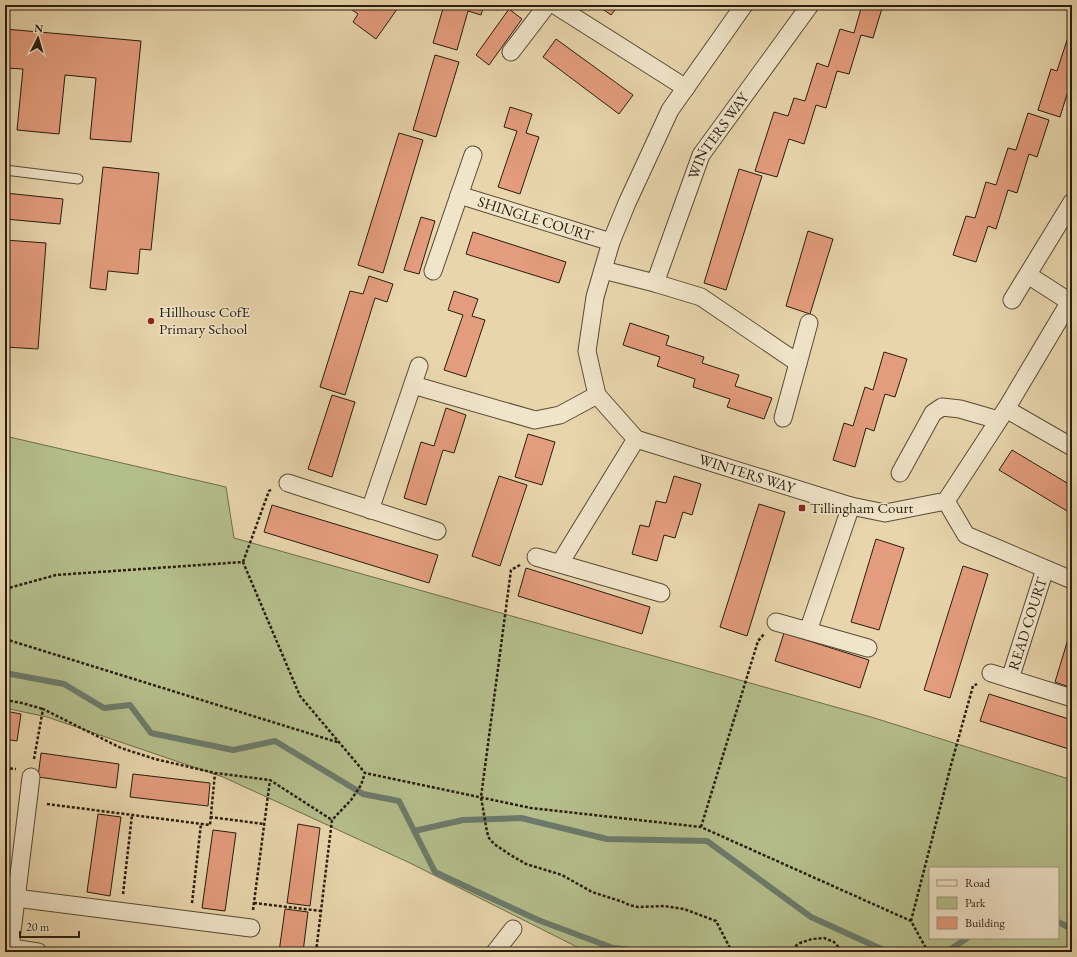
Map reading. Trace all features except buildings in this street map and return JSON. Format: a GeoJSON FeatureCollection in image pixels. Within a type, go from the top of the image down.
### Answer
{"type":"FeatureCollection","features":[{"type":"Feature","properties":{"kind":"street"},"geometry":{"type":"LineString","coordinates":[[511,52],[547,5]]}},
{"type":"Feature","properties":{"kind":"street"},"geometry":{"type":"LineString","coordinates":[[555,5],[686,88]]}},
{"type":"Feature","properties":{"kind":"street"},"geometry":{"type":"LineString","coordinates":[[560,563],[636,439],[597,394],[587,351],[595,297],[611,242],[627,203],[670,110],[744,5]]}},
{"type":"Feature","properties":{"kind":"street","name":"WINTERS WAY"},"geometry":{"type":"LineString","coordinates":[[655,283],[701,155],[810,5]]}},
{"type":"Feature","properties":{"kind":"street","name":"SHINGLE COURT"},"geometry":{"type":"LineString","coordinates":[[433,271],[473,155]]}},
{"type":"Feature","properties":{"kind":"street","name":"SHINGLE COURT"},"geometry":{"type":"LineString","coordinates":[[459,195],[611,242]]}},
{"type":"Feature","properties":{"kind":"street"},"geometry":{"type":"LineString","coordinates":[[1012,300],[1072,202]]}},
{"type":"Feature","properties":{"kind":"street"},"geometry":{"type":"LineString","coordinates":[[603,270],[655,283],[701,298],[798,363]]}},
{"type":"Feature","properties":{"kind":"street"},"geometry":{"type":"LineString","coordinates":[[1028,275],[1071,300],[1002,414],[946,501],[966,535],[1072,580]]}},
{"type":"Feature","properties":{"kind":"street"},"geometry":{"type":"LineString","coordinates":[[783,418],[809,323]]}},
{"type":"Feature","properties":{"kind":"street"},"geometry":{"type":"LineString","coordinates":[[370,510],[419,366]]}},
{"type":"Feature","properties":{"kind":"street"},"geometry":{"type":"LineString","coordinates":[[413,385],[535,420],[560,416],[597,394]]}},
{"type":"Feature","properties":{"kind":"street"},"geometry":{"type":"LineString","coordinates":[[900,473],[933,413],[942,407],[1002,414],[1072,447]]}},
{"type":"Feature","properties":{"kind":"street","name":"WINTERS WAY"},"geometry":{"type":"LineString","coordinates":[[636,439],[851,506],[885,513],[946,501]]}},
{"type":"Feature","properties":{"kind":"street"},"geometry":{"type":"LineString","coordinates":[[288,483],[437,531]]}},
{"type":"Feature","properties":{"kind":"street"},"geometry":{"type":"LineString","coordinates":[[808,631],[851,506]]}},
{"type":"Feature","properties":{"kind":"street"},"geometry":{"type":"LineString","coordinates":[[536,557],[661,593]]}},
{"type":"Feature","properties":{"kind":"street","name":"READ COURT"},"geometry":{"type":"LineString","coordinates":[[1010,679],[1045,569]]}},
{"type":"Feature","properties":{"kind":"street"},"geometry":{"type":"LineString","coordinates":[[776,622],[868,648]]}},
{"type":"Feature","properties":{"kind":"street","name":"READ COURT"},"geometry":{"type":"LineString","coordinates":[[991,673],[1072,698]]}},
{"type":"Feature","properties":{"kind":"street"},"geometry":{"type":"LineString","coordinates":[[31,777],[16,898],[8,947],[38,952]]}},
{"type":"Feature","properties":{"kind":"street"},"geometry":{"type":"LineString","coordinates":[[16,898],[251,928]]}},
{"type":"Feature","properties":{"kind":"street"},"geometry":{"type":"LineString","coordinates":[[495,952],[513,929]]}},
{"type":"Feature","properties":{"kind":"lane"},"geometry":{"type":"LineString","coordinates":[[5,170],[78,179]]}},
{"type":"Feature","properties":{"kind":"path"},"geometry":{"type":"LineString","coordinates":[[288,483],[269,490],[243,562],[300,696],[365,773],[531,808],[701,827],[911,921],[928,952]]}},
{"type":"Feature","properties":{"kind":"path"},"geometry":{"type":"LineString","coordinates":[[536,557],[511,570],[481,797],[489,838],[494,844],[526,864],[562,875],[592,892],[638,907],[664,906],[684,909],[716,921],[730,948],[736,952]]}},
{"type":"Feature","properties":{"kind":"path"},"geometry":{"type":"LineString","coordinates":[[5,589],[56,576],[243,562]]}},
{"type":"Feature","properties":{"kind":"path"},"geometry":{"type":"LineString","coordinates":[[701,827],[758,642],[776,622]]}},
{"type":"Feature","properties":{"kind":"path"},"geometry":{"type":"LineString","coordinates":[[5,639],[340,744]]}},
{"type":"Feature","properties":{"kind":"path"},"geometry":{"type":"LineString","coordinates":[[911,921],[951,765],[974,686],[991,673]]}},
{"type":"Feature","properties":{"kind":"path"},"geometry":{"type":"LineString","coordinates":[[5,700],[43,709],[121,748],[155,759],[215,773],[270,780],[332,820]]}},
{"type":"Feature","properties":{"kind":"path"},"geometry":{"type":"LineString","coordinates":[[31,777],[43,709]]}},
{"type":"Feature","properties":{"kind":"path"},"geometry":{"type":"LineString","coordinates":[[5,778],[6,768]]}},
{"type":"Feature","properties":{"kind":"path"},"geometry":{"type":"LineString","coordinates":[[28,802],[210,825],[215,773]]}},
{"type":"Feature","properties":{"kind":"path"},"geometry":{"type":"LineString","coordinates":[[316,952],[332,820],[351,800],[361,785],[365,773]]}},
{"type":"Feature","properties":{"kind":"path"},"geometry":{"type":"LineString","coordinates":[[251,928],[270,780]]}},
{"type":"Feature","properties":{"kind":"path"},"geometry":{"type":"LineString","coordinates":[[120,911],[132,815]]}},
{"type":"Feature","properties":{"kind":"path"},"geometry":{"type":"LineString","coordinates":[[210,817],[264,824]]}},
{"type":"Feature","properties":{"kind":"path"},"geometry":{"type":"LineString","coordinates":[[190,920],[201,824]]}},
{"type":"Feature","properties":{"kind":"path"},"geometry":{"type":"LineString","coordinates":[[254,903],[321,910]]}},
{"type":"Feature","properties":{"kind":"path"},"geometry":{"type":"LineString","coordinates":[[787,952],[800,943],[812,939],[824,938],[834,942],[843,952]]}},
{"type":"Feature","properties":{"kind":"green space"},"geometry":{"type":"Polygon","coordinates":[[[5,436],[226,487],[234,538],[871,717],[1072,780],[1072,952],[587,952],[410,863],[223,777],[47,717],[5,708],[5,436]]]}},
{"type":"Feature","properties":{"kind":"waterway"},"geometry":{"type":"LineString","coordinates":[[5,673],[64,684],[104,708],[130,705],[151,733],[233,750],[275,741],[363,794],[399,801],[435,872],[538,920],[613,948],[649,952]]}},
{"type":"Feature","properties":{"kind":"waterway"},"geometry":{"type":"LineString","coordinates":[[414,831],[463,820],[521,818],[607,839],[707,841],[811,917],[888,952]]}},
{"type":"Feature","properties":{"kind":"waterway"},"geometry":{"type":"LineString","coordinates":[[1059,922],[1072,929]]}},
{"type":"Feature","properties":{"kind":"waterway"},"geometry":{"type":"LineString","coordinates":[[947,952],[966,939]]}},
{"type":"Feature","properties":{"kind":"place","name":"Hillhouse CofE Primary School"},"geometry":{"type":"Point","coordinates":[151,321]}},
{"type":"Feature","properties":{"kind":"place","name":"Tillingham Court"},"geometry":{"type":"Point","coordinates":[802,508]}}]}
